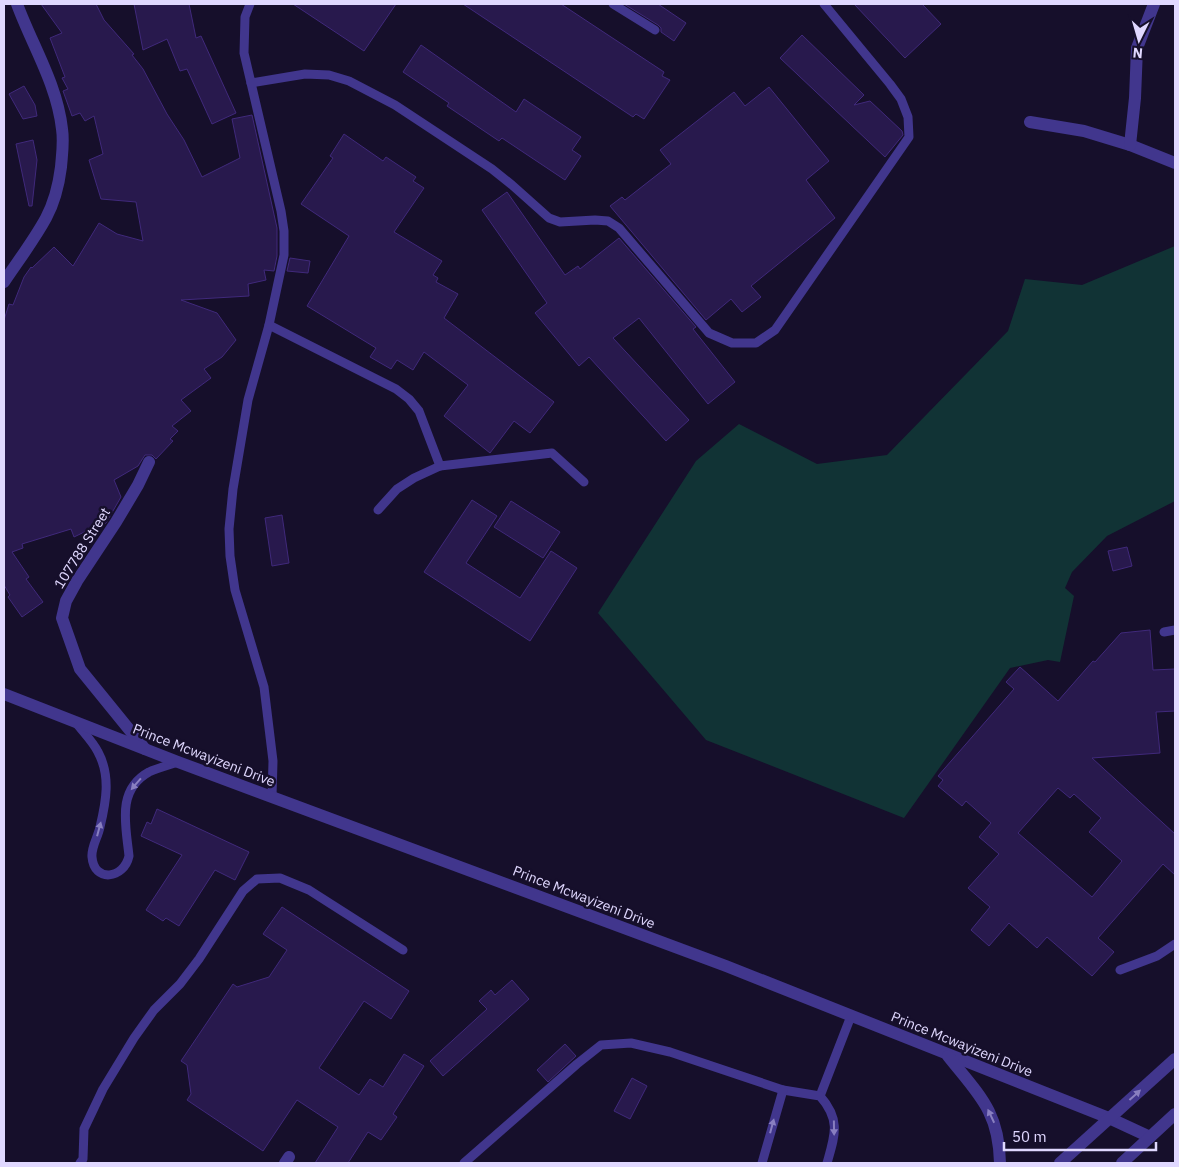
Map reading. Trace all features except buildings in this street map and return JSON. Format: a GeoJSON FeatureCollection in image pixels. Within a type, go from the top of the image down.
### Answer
{"type":"FeatureCollection","features":[{"type":"Feature","properties":{"kind":"street"},"geometry":{"type":"LineString","coordinates":[[4,282],[47,217],[58,185],[63,145],[58,104],[44,65],[17,4]]}},
{"type":"Feature","properties":{"kind":"street"},"geometry":{"type":"LineString","coordinates":[[1130,145],[1135,98],[1137,48],[1154,4]]}},
{"type":"Feature","properties":{"kind":"street"},"geometry":{"type":"LineString","coordinates":[[1030,122],[1084,131],[1130,145],[1175,163]]}},
{"type":"Feature","properties":{"kind":"street","name":"107788 Street"},"geometry":{"type":"LineString","coordinates":[[145,749],[80,669],[62,618],[66,601],[86,564],[116,522],[150,462]]}},
{"type":"Feature","properties":{"kind":"street","name":"Prince Mcwayizeni Drive"},"geometry":{"type":"LineString","coordinates":[[4,694],[178,762],[726,966],[1109,1118],[1150,1137]]}},
{"type":"Feature","properties":{"kind":"street"},"geometry":{"type":"LineString","coordinates":[[947,1055],[983,1100],[994,1120],[999,1142],[1000,1163]]}},
{"type":"Feature","properties":{"kind":"street"},"geometry":{"type":"LineString","coordinates":[[1060,1163],[1175,1059]]}},
{"type":"Feature","properties":{"kind":"street"},"geometry":{"type":"LineString","coordinates":[[1122,1163],[1175,1114]]}},
{"type":"Feature","properties":{"kind":"lane"},"geometry":{"type":"LineString","coordinates":[[250,4],[245,17],[244,54],[276,188],[284,231],[284,255],[269,325],[248,400],[229,529],[230,556],[235,590],[264,687],[273,761],[272,796]]}},
{"type":"Feature","properties":{"kind":"lane"},"geometry":{"type":"LineString","coordinates":[[612,4],[655,30]]}},
{"type":"Feature","properties":{"kind":"lane"},"geometry":{"type":"LineString","coordinates":[[251,83],[305,74],[329,75],[349,81],[395,106],[492,169],[549,218],[560,222],[608,221],[619,228],[709,333],[732,342],[756,343],[774,330],[909,137],[908,117],[901,99],[824,4]]}},
{"type":"Feature","properties":{"kind":"lane"},"geometry":{"type":"LineString","coordinates":[[269,325],[396,389],[409,399],[419,411],[440,466]]}},
{"type":"Feature","properties":{"kind":"lane"},"geometry":{"type":"LineString","coordinates":[[378,510],[396,489],[440,466],[552,453],[584,482]]}},
{"type":"Feature","properties":{"kind":"lane"},"geometry":{"type":"LineString","coordinates":[[1164,632],[1175,630]]}},
{"type":"Feature","properties":{"kind":"lane"},"geometry":{"type":"LineString","coordinates":[[78,724],[98,751],[104,767],[107,786],[104,809],[92,857],[95,866],[104,875],[113,876],[124,868],[128,860],[124,819],[126,798],[135,783],[149,772],[178,762]]}},
{"type":"Feature","properties":{"kind":"lane"},"geometry":{"type":"LineString","coordinates":[[80,1163],[83,1160],[84,1129],[103,1088],[134,1038],[154,1010],[180,984],[199,959],[243,891],[257,879],[280,878],[309,890],[404,950]]}},
{"type":"Feature","properties":{"kind":"lane"},"geometry":{"type":"LineString","coordinates":[[1120,970],[1157,956],[1175,944]]}},
{"type":"Feature","properties":{"kind":"lane"},"geometry":{"type":"LineString","coordinates":[[820,1096],[851,1016]]}},
{"type":"Feature","properties":{"kind":"lane"},"geometry":{"type":"LineString","coordinates":[[464,1163],[601,1045],[630,1043],[670,1052],[783,1090],[820,1096],[834,1114],[834,1139],[826,1163]]}},
{"type":"Feature","properties":{"kind":"lane"},"geometry":{"type":"LineString","coordinates":[[762,1163],[783,1090]]}},
{"type":"Feature","properties":{"kind":"green space"},"geometry":{"type":"Polygon","coordinates":[[[1175,246],[1175,501],[1107,536],[1072,572],[1065,588],[1074,596],[1060,662],[1048,660],[1010,668],[904,818],[706,740],[598,613],[696,461],[739,424],[817,464],[887,455],[1008,331],[1025,279],[1082,285],[1175,246]]]}}]}
